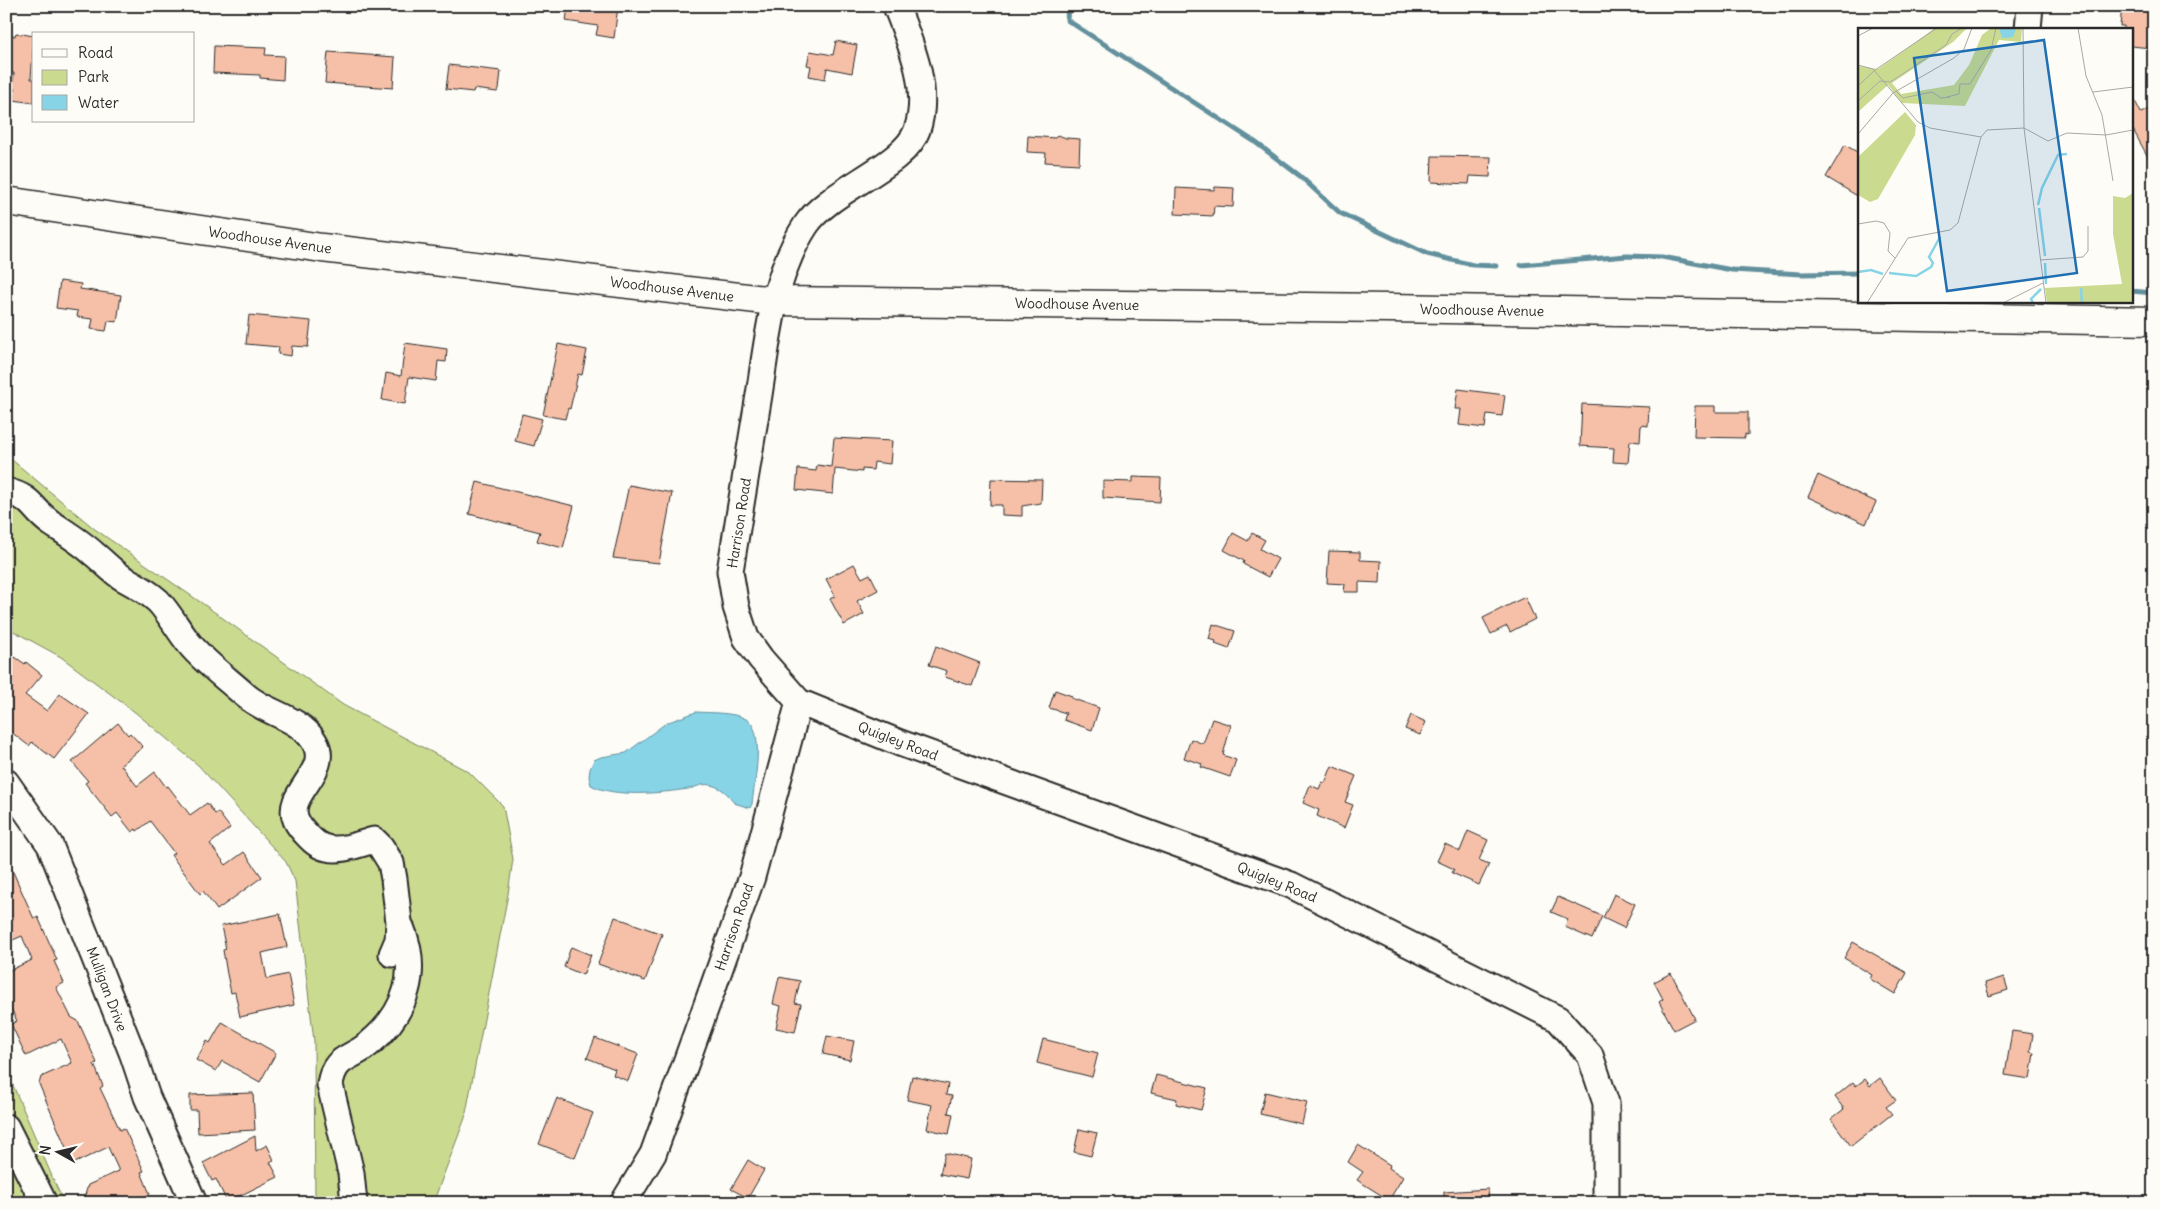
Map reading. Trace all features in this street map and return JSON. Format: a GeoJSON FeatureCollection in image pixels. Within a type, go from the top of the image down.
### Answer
{"type":"FeatureCollection","features":[{"type":"Feature","properties":{"kind":"main road","name":"Woodhouse Avenue"},"geometry":{"type":"LineString","coordinates":[[6,201],[322,248],[774,301],[1994,309],[2154,321]]}},
{"type":"Feature","properties":{"kind":"street","name":"Harrison Road"},"geometry":{"type":"LineString","coordinates":[[623,1203],[653,1154],[752,877],[799,702],[761,659],[746,638],[736,607],[730,571],[774,301],[792,250],[807,224],[838,194],[903,152],[917,131],[923,94],[913,50],[896,6]]}},
{"type":"Feature","properties":{"kind":"street"},"geometry":{"type":"LineString","coordinates":[[2028,28],[2030,6]]}},
{"type":"Feature","properties":{"kind":"street"},"geometry":{"type":"LineString","coordinates":[[6,491],[23,497],[30,502],[49,521],[78,540],[123,578],[145,591],[165,610],[192,646],[248,698],[299,725],[307,733],[314,742],[318,759],[316,768],[294,806],[295,819],[312,840],[324,848],[351,848],[374,840],[381,847],[391,863],[399,922],[398,940],[392,954]]}},
{"type":"Feature","properties":{"kind":"street","name":"Quigley Road"},"geometry":{"type":"LineString","coordinates":[[799,702],[900,743],[1291,885],[1558,1019],[1590,1055],[1606,1103],[1606,1203]]}},
{"type":"Feature","properties":{"kind":"street","name":"Mulligan Drive"},"geometry":{"type":"LineString","coordinates":[[6,782],[50,845],[147,1097],[194,1203]]}},
{"type":"Feature","properties":{"kind":"street"},"geometry":{"type":"LineString","coordinates":[[354,1203],[351,1173],[330,1085],[331,1073],[335,1066],[368,1045],[396,1017],[408,979],[410,961],[399,922]]}},
{"type":"Feature","properties":{"kind":"street"},"geometry":{"type":"LineString","coordinates":[[6,1127],[44,1203]]}},
{"type":"Feature","properties":{"kind":"green space"},"geometry":{"type":"Polygon","coordinates":[[[6,455],[96,530],[206,606],[343,705],[469,772],[503,806],[513,859],[508,894],[465,1118],[433,1203],[315,1203],[314,1041],[295,881],[286,862],[198,765],[136,713],[61,657],[6,627],[6,455]]]}},
{"type":"Feature","properties":{"kind":"green space"},"geometry":{"type":"Polygon","coordinates":[[[6,1069],[57,1188],[65,1203],[6,1203],[6,1069]]]}},
{"type":"Feature","properties":{"kind":"water"},"geometry":{"type":"Polygon","coordinates":[[[696,712],[735,715],[746,719],[752,725],[756,734],[757,758],[750,808],[734,803],[727,794],[714,786],[701,785],[677,791],[652,793],[625,793],[612,792],[591,785],[589,777],[594,760],[626,753],[666,723],[696,712]]]}},
{"type":"Feature","properties":{"kind":"building"},"geometry":{"type":"Polygon","coordinates":[[[568,6],[618,6],[614,38],[596,35],[598,26],[566,21],[568,6]]]}},
{"type":"Feature","properties":{"kind":"building"},"geometry":{"type":"Polygon","coordinates":[[[2122,6],[2154,6],[2151,48],[2132,46],[2132,28],[2120,26],[2122,6]]]}},
{"type":"Feature","properties":{"kind":"building"},"geometry":{"type":"Polygon","coordinates":[[[16,33],[32,36],[32,103],[13,100],[15,89],[12,89],[14,73],[6,72],[6,35],[15,36],[16,33]]]}},
{"type":"Feature","properties":{"kind":"building"},"geometry":{"type":"Polygon","coordinates":[[[836,41],[857,45],[852,73],[827,68],[825,79],[809,76],[811,66],[807,65],[810,51],[833,55],[836,41]]]}},
{"type":"Feature","properties":{"kind":"building"},"geometry":{"type":"Polygon","coordinates":[[[214,46],[266,48],[265,55],[284,56],[283,80],[260,78],[260,75],[213,73],[214,46]]]}},
{"type":"Feature","properties":{"kind":"building"},"geometry":{"type":"Polygon","coordinates":[[[328,52],[395,57],[393,88],[325,83],[328,52]]]}},
{"type":"Feature","properties":{"kind":"building"},"geometry":{"type":"Polygon","coordinates":[[[449,65],[501,71],[499,89],[497,92],[474,89],[473,92],[446,89],[449,65]]]}},
{"type":"Feature","properties":{"kind":"building"},"geometry":{"type":"Polygon","coordinates":[[[2132,95],[2141,113],[2149,109],[2154,117],[2154,168],[2132,128],[2132,95]]]}},
{"type":"Feature","properties":{"kind":"building"},"geometry":{"type":"Polygon","coordinates":[[[1058,135],[1066,138],[1080,139],[1079,164],[1045,162],[1046,153],[1027,152],[1028,136],[1055,138],[1058,135]]]}},
{"type":"Feature","properties":{"kind":"building"},"geometry":{"type":"Polygon","coordinates":[[[1845,145],[1858,152],[1858,196],[1826,177],[1845,145]]]}},
{"type":"Feature","properties":{"kind":"building"},"geometry":{"type":"Polygon","coordinates":[[[1432,156],[1491,157],[1490,177],[1470,176],[1469,184],[1431,182],[1432,156]]]}},
{"type":"Feature","properties":{"kind":"building"},"geometry":{"type":"Polygon","coordinates":[[[1215,187],[1234,188],[1233,207],[1214,206],[1213,216],[1175,214],[1176,188],[1214,190],[1215,187]]]}},
{"type":"Feature","properties":{"kind":"building"},"geometry":{"type":"Polygon","coordinates":[[[60,281],[81,284],[80,289],[121,295],[117,322],[108,321],[106,331],[91,329],[93,319],[77,317],[78,311],[56,308],[60,281]]]}},
{"type":"Feature","properties":{"kind":"building"},"geometry":{"type":"Polygon","coordinates":[[[249,315],[311,321],[308,347],[292,346],[291,356],[278,354],[279,347],[246,344],[249,315]]]}},
{"type":"Feature","properties":{"kind":"building"},"geometry":{"type":"Polygon","coordinates":[[[405,343],[447,349],[446,362],[438,361],[436,381],[409,377],[405,404],[382,400],[386,373],[401,376],[405,343]]]}},
{"type":"Feature","properties":{"kind":"building"},"geometry":{"type":"Polygon","coordinates":[[[558,344],[587,350],[582,375],[578,374],[570,409],[568,408],[565,419],[543,415],[558,344]]]}},
{"type":"Feature","properties":{"kind":"building"},"geometry":{"type":"Polygon","coordinates":[[[1458,389],[1505,395],[1502,416],[1487,414],[1485,428],[1459,425],[1461,409],[1455,409],[1458,389]]]}},
{"type":"Feature","properties":{"kind":"building"},"geometry":{"type":"Polygon","coordinates":[[[1582,404],[1649,407],[1648,426],[1641,425],[1640,442],[1630,441],[1628,463],[1613,462],[1614,448],[1580,446],[1582,404]]]}},
{"type":"Feature","properties":{"kind":"building"},"geometry":{"type":"Polygon","coordinates":[[[1695,406],[1715,406],[1715,412],[1748,412],[1748,435],[1745,434],[1745,438],[1694,437],[1695,406]]]}},
{"type":"Feature","properties":{"kind":"building"},"geometry":{"type":"Polygon","coordinates":[[[522,414],[542,419],[534,446],[515,441],[522,414]]]}},
{"type":"Feature","properties":{"kind":"building"},"geometry":{"type":"Polygon","coordinates":[[[834,438],[892,441],[890,464],[874,462],[873,470],[862,469],[862,472],[835,469],[833,494],[796,490],[798,469],[816,471],[817,465],[831,467],[834,438]]]}},
{"type":"Feature","properties":{"kind":"building"},"geometry":{"type":"Polygon","coordinates":[[[1818,475],[1876,502],[1866,524],[1808,497],[1818,475]]]}},
{"type":"Feature","properties":{"kind":"building"},"geometry":{"type":"Polygon","coordinates":[[[1133,477],[1161,478],[1160,502],[1103,498],[1103,481],[1133,482],[1133,477]]]}},
{"type":"Feature","properties":{"kind":"building"},"geometry":{"type":"Polygon","coordinates":[[[991,479],[1042,480],[1041,503],[1022,506],[1022,516],[1002,515],[1002,505],[990,505],[991,479]]]}},
{"type":"Feature","properties":{"kind":"building"},"geometry":{"type":"Polygon","coordinates":[[[477,482],[574,506],[563,548],[537,541],[540,532],[469,514],[477,482]]]}},
{"type":"Feature","properties":{"kind":"building"},"geometry":{"type":"Polygon","coordinates":[[[629,485],[672,493],[659,563],[613,558],[629,485]]]}},
{"type":"Feature","properties":{"kind":"building"},"geometry":{"type":"Polygon","coordinates":[[[1233,533],[1248,541],[1252,533],[1265,540],[1260,549],[1278,559],[1268,577],[1243,564],[1244,561],[1224,550],[1233,533]]]}},
{"type":"Feature","properties":{"kind":"building"},"geometry":{"type":"Polygon","coordinates":[[[1329,551],[1360,552],[1360,560],[1381,561],[1380,583],[1359,582],[1359,592],[1344,592],[1345,584],[1327,583],[1329,551]]]}},
{"type":"Feature","properties":{"kind":"building"},"geometry":{"type":"Polygon","coordinates":[[[854,564],[862,578],[870,574],[878,590],[857,601],[864,614],[844,625],[830,599],[835,596],[826,579],[854,564]]]}},
{"type":"Feature","properties":{"kind":"building"},"geometry":{"type":"Polygon","coordinates":[[[1525,597],[1535,619],[1510,632],[1507,626],[1491,634],[1483,618],[1525,597]]]}},
{"type":"Feature","properties":{"kind":"building"},"geometry":{"type":"Polygon","coordinates":[[[1213,624],[1235,631],[1229,649],[1215,644],[1216,641],[1209,639],[1213,624]]]}},
{"type":"Feature","properties":{"kind":"building"},"geometry":{"type":"Polygon","coordinates":[[[936,646],[980,663],[972,686],[945,677],[947,671],[929,665],[936,646]]]}},
{"type":"Feature","properties":{"kind":"building"},"geometry":{"type":"Polygon","coordinates":[[[15,657],[25,664],[26,662],[42,675],[25,695],[47,711],[60,694],[89,714],[54,759],[32,742],[29,746],[6,728],[6,667],[15,657]]]}},
{"type":"Feature","properties":{"kind":"building"},"geometry":{"type":"Polygon","coordinates":[[[1055,690],[1099,708],[1092,730],[1064,720],[1066,713],[1049,708],[1055,690]]]}},
{"type":"Feature","properties":{"kind":"building"},"geometry":{"type":"Polygon","coordinates":[[[1411,715],[1426,722],[1420,735],[1405,729],[1411,715]]]}},
{"type":"Feature","properties":{"kind":"building"},"geometry":{"type":"Polygon","coordinates":[[[1212,719],[1231,725],[1223,755],[1236,760],[1230,777],[1201,767],[1202,764],[1184,758],[1191,739],[1203,744],[1212,719]]]}},
{"type":"Feature","properties":{"kind":"building"},"geometry":{"type":"Polygon","coordinates":[[[118,723],[128,735],[130,733],[143,747],[121,765],[137,786],[155,772],[190,815],[207,803],[215,814],[218,812],[230,828],[210,844],[226,865],[244,852],[262,877],[217,910],[203,891],[200,894],[171,855],[174,853],[150,821],[137,831],[136,829],[132,832],[117,813],[112,817],[85,783],[88,781],[72,762],[118,723]]]}},
{"type":"Feature","properties":{"kind":"building"},"geometry":{"type":"Polygon","coordinates":[[[1332,766],[1356,776],[1345,802],[1353,805],[1344,828],[1317,816],[1319,810],[1303,803],[1310,785],[1319,789],[1322,782],[1325,783],[1332,766]]]}},
{"type":"Feature","properties":{"kind":"building"},"geometry":{"type":"Polygon","coordinates":[[[1468,831],[1488,840],[1479,860],[1489,864],[1479,885],[1452,873],[1454,869],[1437,861],[1445,844],[1460,851],[1468,831]]]}},
{"type":"Feature","properties":{"kind":"building"},"geometry":{"type":"Polygon","coordinates":[[[6,856],[34,919],[38,917],[57,960],[54,961],[64,983],[56,987],[71,1017],[78,1021],[97,1063],[94,1064],[103,1086],[100,1088],[120,1130],[124,1128],[144,1171],[141,1172],[150,1194],[131,1203],[95,1203],[93,1198],[83,1202],[88,1185],[119,1171],[108,1147],[73,1164],[39,1084],[41,1077],[72,1063],[61,1039],[26,1056],[11,1024],[17,1021],[6,998],[6,972],[32,960],[22,936],[6,943],[6,856]]]}},
{"type":"Feature","properties":{"kind":"building"},"geometry":{"type":"Polygon","coordinates":[[[1614,894],[1635,904],[1624,928],[1603,918],[1614,894]]]}},
{"type":"Feature","properties":{"kind":"building"},"geometry":{"type":"Polygon","coordinates":[[[1558,897],[1602,916],[1592,939],[1565,927],[1568,919],[1551,912],[1558,897]]]}},
{"type":"Feature","properties":{"kind":"building"},"geometry":{"type":"Polygon","coordinates":[[[280,914],[287,947],[262,953],[267,979],[288,974],[294,1005],[240,1017],[235,992],[231,993],[227,974],[223,950],[226,949],[221,926],[280,914]]]}},
{"type":"Feature","properties":{"kind":"building"},"geometry":{"type":"Polygon","coordinates":[[[615,917],[662,934],[645,981],[598,964],[615,917]]]}},
{"type":"Feature","properties":{"kind":"building"},"geometry":{"type":"Polygon","coordinates":[[[1853,942],[1907,973],[1895,994],[1870,979],[1872,975],[1844,958],[1853,942]]]}},
{"type":"Feature","properties":{"kind":"building"},"geometry":{"type":"Polygon","coordinates":[[[571,947],[591,955],[583,975],[564,967],[571,947]]]}},
{"type":"Feature","properties":{"kind":"building"},"geometry":{"type":"Polygon","coordinates":[[[1671,973],[1695,1019],[1674,1030],[1659,1002],[1663,999],[1654,982],[1671,973]]]}},
{"type":"Feature","properties":{"kind":"building"},"geometry":{"type":"Polygon","coordinates":[[[779,977],[800,981],[795,1003],[801,1004],[795,1032],[776,1028],[781,1006],[773,1004],[779,977]]]}},
{"type":"Feature","properties":{"kind":"building"},"geometry":{"type":"Polygon","coordinates":[[[2004,977],[2008,990],[1989,996],[1985,983],[2004,977]]]}},
{"type":"Feature","properties":{"kind":"building"},"geometry":{"type":"Polygon","coordinates":[[[222,1022],[276,1053],[260,1082],[222,1061],[216,1071],[196,1060],[207,1041],[210,1043],[222,1022]]]}},
{"type":"Feature","properties":{"kind":"building"},"geometry":{"type":"Polygon","coordinates":[[[2012,1031],[2033,1034],[2030,1052],[2034,1053],[2030,1079],[2005,1075],[2012,1031]]]}},
{"type":"Feature","properties":{"kind":"building"},"geometry":{"type":"Polygon","coordinates":[[[827,1036],[854,1041],[850,1060],[823,1054],[827,1036]]]}},
{"type":"Feature","properties":{"kind":"building"},"geometry":{"type":"Polygon","coordinates":[[[595,1038],[638,1054],[628,1081],[613,1075],[615,1069],[587,1058],[595,1038]]]}},
{"type":"Feature","properties":{"kind":"building"},"geometry":{"type":"Polygon","coordinates":[[[1043,1039],[1098,1053],[1092,1077],[1037,1063],[1043,1039]]]}},
{"type":"Feature","properties":{"kind":"building"},"geometry":{"type":"Polygon","coordinates":[[[1156,1075],[1207,1088],[1201,1110],[1176,1104],[1177,1099],[1151,1093],[1156,1075]]]}},
{"type":"Feature","properties":{"kind":"building"},"geometry":{"type":"Polygon","coordinates":[[[912,1076],[948,1084],[946,1095],[952,1096],[948,1113],[953,1114],[949,1134],[927,1129],[932,1105],[907,1100],[912,1076]]]}},
{"type":"Feature","properties":{"kind":"building"},"geometry":{"type":"Polygon","coordinates":[[[1880,1078],[1896,1100],[1886,1107],[1892,1114],[1851,1146],[1831,1119],[1844,1109],[1835,1097],[1853,1082],[1856,1086],[1865,1079],[1870,1086],[1880,1078]]]}},
{"type":"Feature","properties":{"kind":"building"},"geometry":{"type":"Polygon","coordinates":[[[1265,1092],[1307,1102],[1302,1124],[1260,1114],[1265,1092]]]}},
{"type":"Feature","properties":{"kind":"building"},"geometry":{"type":"Polygon","coordinates":[[[253,1093],[255,1130],[198,1133],[197,1110],[190,1110],[190,1095],[253,1093]]]}},
{"type":"Feature","properties":{"kind":"building"},"geometry":{"type":"Polygon","coordinates":[[[557,1098],[593,1113],[575,1158],[539,1144],[557,1098]]]}},
{"type":"Feature","properties":{"kind":"building"},"geometry":{"type":"Polygon","coordinates":[[[1079,1129],[1097,1133],[1091,1156],[1074,1152],[1079,1129]]]}},
{"type":"Feature","properties":{"kind":"building"},"geometry":{"type":"Polygon","coordinates":[[[255,1136],[256,1151],[267,1145],[274,1160],[270,1162],[278,1177],[227,1202],[216,1179],[212,1181],[203,1163],[255,1136]]]}},
{"type":"Feature","properties":{"kind":"building"},"geometry":{"type":"Polygon","coordinates":[[[1358,1145],[1390,1165],[1389,1168],[1403,1177],[1389,1200],[1357,1180],[1363,1172],[1348,1162],[1358,1145]]]}},
{"type":"Feature","properties":{"kind":"building"},"geometry":{"type":"Polygon","coordinates":[[[945,1153],[971,1159],[967,1179],[940,1174],[945,1153]]]}},
{"type":"Feature","properties":{"kind":"building"},"geometry":{"type":"Polygon","coordinates":[[[748,1160],[764,1170],[748,1198],[731,1189],[748,1160]]]}},
{"type":"Feature","properties":{"kind":"building"},"geometry":{"type":"Polygon","coordinates":[[[1488,1189],[1489,1203],[1444,1203],[1444,1192],[1488,1189]]]}},
{"type":"Feature","properties":{"kind":"waterway"},"geometry":{"type":"LineString","coordinates":[[1068,6],[1067,20],[1255,142],[1300,176],[1340,213],[1427,254],[1473,265],[1496,266]]}},
{"type":"Feature","properties":{"kind":"waterway"},"geometry":{"type":"LineString","coordinates":[[1521,265],[1627,256],[1662,257],[1732,270],[1801,274],[1858,273]]}},
{"type":"Feature","properties":{"kind":"waterway"},"geometry":{"type":"LineString","coordinates":[[2132,291],[2154,293]]}}]}
